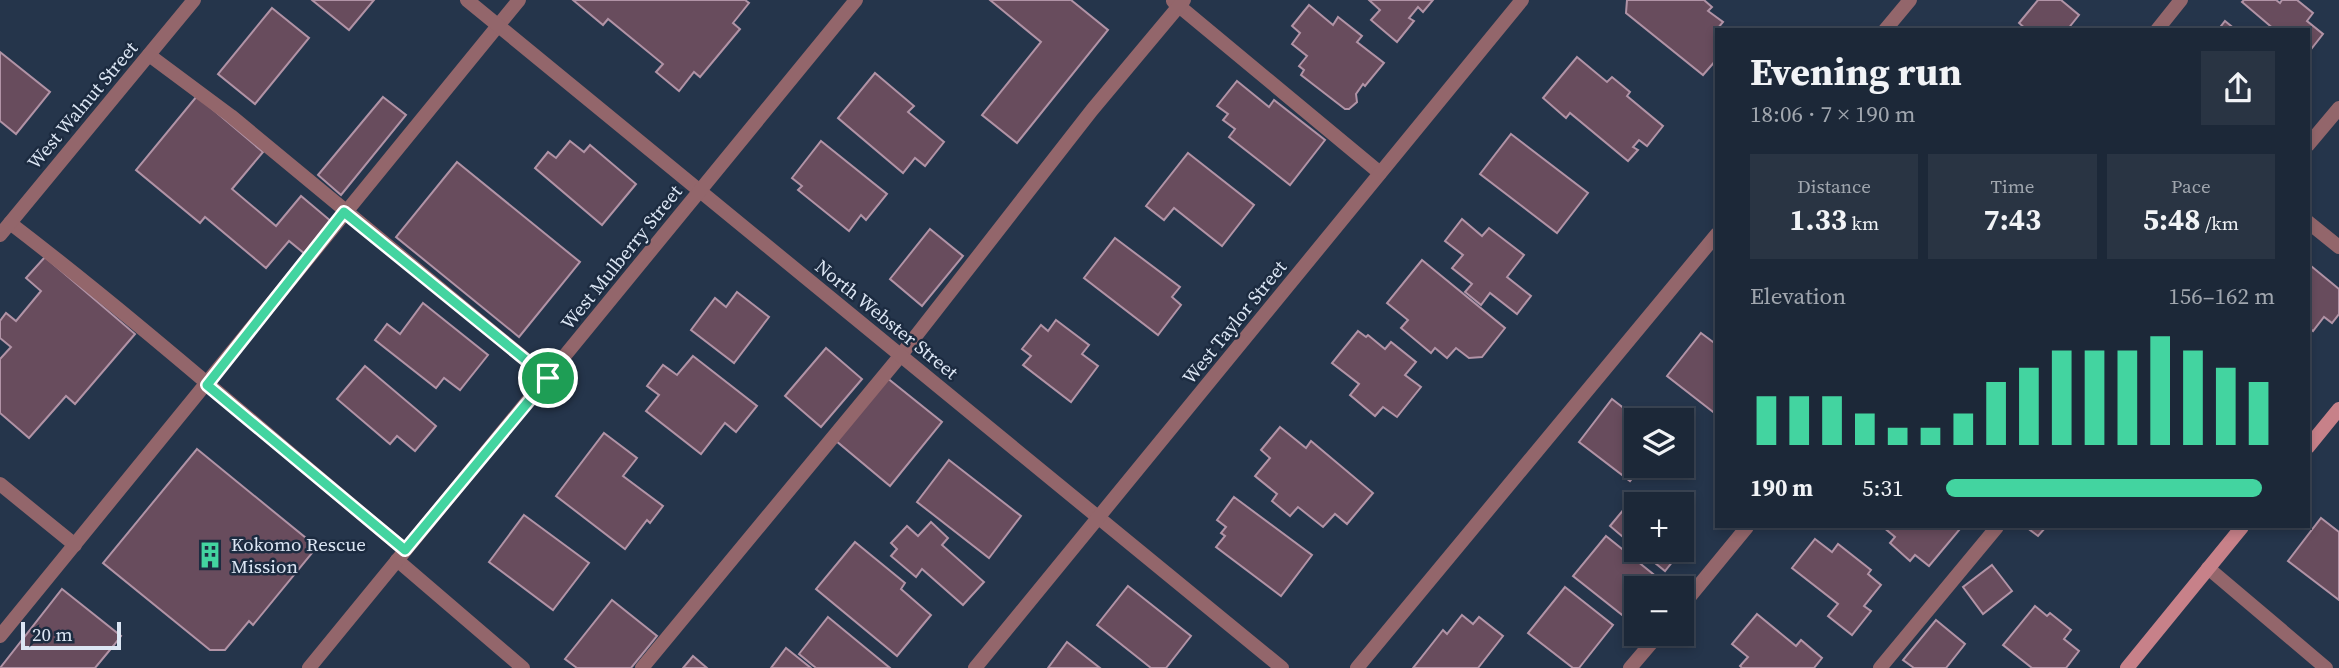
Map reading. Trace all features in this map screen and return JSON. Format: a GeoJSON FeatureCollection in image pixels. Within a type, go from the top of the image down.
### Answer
{"type":"FeatureCollection","features":[{"type":"Feature","properties":{"kind":"street","name":"West Walnut Street"},"geometry":{"type":"LineString","coordinates":[[0,235],[194,0]]}},
{"type":"Feature","properties":{"kind":"street","name":"North Webster Street"},"geometry":{"type":"LineString","coordinates":[[467,0],[1282,668]]}},
{"type":"Feature","properties":{"kind":"street"},"geometry":{"type":"LineString","coordinates":[[0,636],[519,0]]}},
{"type":"Feature","properties":{"kind":"street","name":"West Mulberry Street"},"geometry":{"type":"LineString","coordinates":[[309,668],[856,0]]}},
{"type":"Feature","properties":{"kind":"street","name":"West Taylor Street"},"geometry":{"type":"LineString","coordinates":[[975,668],[1522,0]]}},
{"type":"Feature","properties":{"kind":"street"},"geometry":{"type":"LineString","coordinates":[[1887,28],[1910,0]]}},
{"type":"Feature","properties":{"kind":"street"},"geometry":{"type":"LineString","coordinates":[[2159,28],[2181,0]]}},
{"type":"Feature","properties":{"kind":"street"},"geometry":{"type":"LineString","coordinates":[[642,668],[901,355],[1178,2],[1380,173]]}},
{"type":"Feature","properties":{"kind":"street"},"geometry":{"type":"LineString","coordinates":[[149,55],[231,116],[548,378]]}},
{"type":"Feature","properties":{"kind":"street"},"geometry":{"type":"LineString","coordinates":[[2310,143],[2339,108]]}},
{"type":"Feature","properties":{"kind":"street"},"geometry":{"type":"LineString","coordinates":[[10,223],[96,289],[207,385],[401,555],[523,668]]}},
{"type":"Feature","properties":{"kind":"street"},"geometry":{"type":"LineString","coordinates":[[2310,224],[2339,247]]}},
{"type":"Feature","properties":{"kind":"street"},"geometry":{"type":"LineString","coordinates":[[1357,668],[1715,236]]}},
{"type":"Feature","properties":{"kind":"street"},"geometry":{"type":"LineString","coordinates":[[2310,445],[2339,409]]}},
{"type":"Feature","properties":{"kind":"street"},"geometry":{"type":"LineString","coordinates":[[0,484],[75,545]]}},
{"type":"Feature","properties":{"kind":"street"},"geometry":{"type":"LineString","coordinates":[[1694,591],[1746,528]]}},
{"type":"Feature","properties":{"kind":"street"},"geometry":{"type":"LineString","coordinates":[[1880,668],[1996,528]]}},
{"type":"Feature","properties":{"kind":"street"},"geometry":{"type":"LineString","coordinates":[[2127,668],[2241,528]]}},
{"type":"Feature","properties":{"kind":"street"},"geometry":{"type":"LineString","coordinates":[[2208,568],[2326,668]]}},
{"type":"Feature","properties":{"kind":"street"},"geometry":{"type":"LineString","coordinates":[[1630,668],[1649,646]]}},
{"type":"Feature","properties":{"kind":"building"},"geometry":{"type":"Polygon","coordinates":[[[312,0],[374,0],[349,30],[312,0]]]}},
{"type":"Feature","properties":{"kind":"building"},"geometry":{"type":"Polygon","coordinates":[[[573,0],[745,0],[749,3],[733,23],[740,29],[700,77],[694,72],[679,91],[656,72],[663,64],[608,19],[603,25],[573,0]]]}},
{"type":"Feature","properties":{"kind":"building"},"geometry":{"type":"Polygon","coordinates":[[[990,0],[1071,0],[1108,30],[1017,143],[982,115],[1041,42],[990,0]]]}},
{"type":"Feature","properties":{"kind":"building"},"geometry":{"type":"Polygon","coordinates":[[[1369,0],[1433,0],[1423,12],[1418,7],[1409,18],[1414,21],[1397,42],[1371,20],[1380,10],[1369,0]]]}},
{"type":"Feature","properties":{"kind":"building"},"geometry":{"type":"Polygon","coordinates":[[[1627,0],[1704,0],[1712,7],[1708,11],[1723,22],[1715,28],[1715,61],[1703,75],[1626,13],[1627,0]]]}},
{"type":"Feature","properties":{"kind":"building"},"geometry":{"type":"Polygon","coordinates":[[[2038,0],[2061,0],[2079,15],[2069,28],[2025,28],[2019,23],[2038,0]]]}},
{"type":"Feature","properties":{"kind":"building"},"geometry":{"type":"Polygon","coordinates":[[[2276,0],[2280,3],[2282,0],[2297,0],[2313,13],[2307,21],[2323,34],[2310,50],[2310,28],[2273,28],[2242,2],[2276,0]]]}},
{"type":"Feature","properties":{"kind":"building"},"geometry":{"type":"Polygon","coordinates":[[[1309,5],[1333,25],[1338,17],[1362,36],[1357,42],[1384,63],[1365,86],[1363,84],[1356,94],[1357,102],[1349,109],[1345,109],[1301,75],[1304,70],[1299,66],[1307,56],[1292,44],[1300,33],[1292,26],[1309,5]]]}},
{"type":"Feature","properties":{"kind":"building"},"geometry":{"type":"Polygon","coordinates":[[[272,8],[309,38],[255,104],[218,74],[272,8]]]}},
{"type":"Feature","properties":{"kind":"building"},"geometry":{"type":"Polygon","coordinates":[[[2225,21],[2234,28],[2220,28],[2225,21]]]}},
{"type":"Feature","properties":{"kind":"building"},"geometry":{"type":"Polygon","coordinates":[[[0,52],[50,92],[16,134],[0,121],[0,52]]]}},
{"type":"Feature","properties":{"kind":"building"},"geometry":{"type":"Polygon","coordinates":[[[1577,57],[1607,82],[1612,77],[1630,92],[1627,96],[1663,126],[1647,146],[1639,140],[1633,147],[1638,150],[1628,161],[1570,113],[1566,118],[1543,98],[1577,57]]]}},
{"type":"Feature","properties":{"kind":"building"},"geometry":{"type":"Polygon","coordinates":[[[875,73],[914,106],[908,112],[944,142],[925,166],[915,158],[903,173],[838,118],[875,73]]]}},
{"type":"Feature","properties":{"kind":"building"},"geometry":{"type":"Polygon","coordinates":[[[1237,81],[1269,107],[1274,100],[1325,140],[1290,185],[1229,137],[1235,129],[1223,120],[1228,114],[1217,106],[1237,81]]]}},
{"type":"Feature","properties":{"kind":"building"},"geometry":{"type":"Polygon","coordinates":[[[197,96],[263,152],[232,189],[276,226],[301,196],[332,222],[305,254],[289,241],[266,268],[205,217],[200,223],[136,170],[197,96]]]}},
{"type":"Feature","properties":{"kind":"building"},"geometry":{"type":"Polygon","coordinates":[[[383,97],[406,115],[341,195],[318,175],[383,97]]]}},
{"type":"Feature","properties":{"kind":"building"},"geometry":{"type":"Polygon","coordinates":[[[1511,134],[1588,193],[1557,233],[1480,174],[1511,134]]]}},
{"type":"Feature","properties":{"kind":"building"},"geometry":{"type":"Polygon","coordinates":[[[570,141],[584,152],[590,145],[636,184],[602,225],[535,168],[548,152],[556,158],[570,141]]]}},
{"type":"Feature","properties":{"kind":"building"},"geometry":{"type":"Polygon","coordinates":[[[821,141],[887,194],[866,220],[861,215],[849,231],[798,190],[802,186],[792,178],[821,141]]]}},
{"type":"Feature","properties":{"kind":"building"},"geometry":{"type":"Polygon","coordinates":[[[1188,153],[1254,205],[1222,246],[1174,208],[1164,220],[1146,206],[1188,153]]]}},
{"type":"Feature","properties":{"kind":"building"},"geometry":{"type":"Polygon","coordinates":[[[457,162],[580,262],[519,337],[396,237],[457,162]]]}},
{"type":"Feature","properties":{"kind":"building"},"geometry":{"type":"Polygon","coordinates":[[[1462,219],[1482,236],[1489,228],[1524,255],[1507,277],[1531,296],[1517,314],[1490,293],[1481,305],[1465,292],[1472,284],[1452,268],[1463,255],[1445,241],[1462,219]]]}},
{"type":"Feature","properties":{"kind":"building"},"geometry":{"type":"Polygon","coordinates":[[[930,229],[963,256],[922,306],[890,279],[930,229]]]}},
{"type":"Feature","properties":{"kind":"building"},"geometry":{"type":"Polygon","coordinates":[[[1115,238],[1180,287],[1172,297],[1181,305],[1158,335],[1084,278],[1115,238]]]}},
{"type":"Feature","properties":{"kind":"building"},"geometry":{"type":"Polygon","coordinates":[[[45,257],[135,334],[75,404],[66,396],[29,438],[0,413],[0,359],[11,347],[0,338],[0,321],[6,313],[16,321],[41,291],[26,278],[45,257]]]}},
{"type":"Feature","properties":{"kind":"building"},"geometry":{"type":"Polygon","coordinates":[[[1422,260],[1505,328],[1482,357],[1469,358],[1456,348],[1447,358],[1435,348],[1431,353],[1401,328],[1408,320],[1387,303],[1422,260]]]}},
{"type":"Feature","properties":{"kind":"building"},"geometry":{"type":"Polygon","coordinates":[[[2310,267],[2339,289],[2339,314],[2332,323],[2324,317],[2313,331],[2310,329],[2310,267]]]}},
{"type":"Feature","properties":{"kind":"building"},"geometry":{"type":"Polygon","coordinates":[[[737,292],[769,317],[734,363],[691,330],[715,298],[726,307],[737,292]]]}},
{"type":"Feature","properties":{"kind":"building"},"geometry":{"type":"Polygon","coordinates":[[[423,303],[488,355],[460,390],[444,378],[436,388],[375,340],[387,324],[400,334],[423,303]]]}},
{"type":"Feature","properties":{"kind":"building"},"geometry":{"type":"Polygon","coordinates":[[[1056,320],[1089,345],[1082,354],[1098,366],[1071,402],[1023,365],[1031,356],[1022,349],[1041,325],[1048,331],[1056,320]]]}},
{"type":"Feature","properties":{"kind":"building"},"geometry":{"type":"Polygon","coordinates":[[[1358,331],[1366,337],[1368,335],[1385,349],[1391,342],[1416,362],[1405,375],[1421,387],[1397,417],[1383,407],[1375,416],[1350,395],[1359,384],[1332,363],[1358,331]]]}},
{"type":"Feature","properties":{"kind":"building"},"geometry":{"type":"Polygon","coordinates":[[[1701,333],[1715,344],[1715,413],[1667,376],[1701,333]]]}},
{"type":"Feature","properties":{"kind":"building"},"geometry":{"type":"Polygon","coordinates":[[[826,348],[862,379],[821,427],[785,396],[826,348]]]}},
{"type":"Feature","properties":{"kind":"building"},"geometry":{"type":"Polygon","coordinates":[[[693,356],[757,406],[736,432],[725,423],[701,454],[646,411],[659,395],[647,386],[663,365],[677,375],[693,356]]]}},
{"type":"Feature","properties":{"kind":"building"},"geometry":{"type":"Polygon","coordinates":[[[365,366],[436,426],[415,451],[397,436],[390,444],[337,399],[365,366]]]}},
{"type":"Feature","properties":{"kind":"building"},"geometry":{"type":"Polygon","coordinates":[[[886,377],[942,422],[890,486],[835,440],[886,377]]]}},
{"type":"Feature","properties":{"kind":"building"},"geometry":{"type":"Polygon","coordinates":[[[1612,399],[1624,408],[1624,476],[1579,442],[1612,399]]]}},
{"type":"Feature","properties":{"kind":"building"},"geometry":{"type":"Polygon","coordinates":[[[1280,427],[1306,448],[1311,441],[1373,493],[1347,524],[1335,514],[1323,527],[1298,507],[1290,516],[1272,501],[1277,494],[1255,476],[1270,458],[1261,450],[1280,427]]]}},
{"type":"Feature","properties":{"kind":"building"},"geometry":{"type":"Polygon","coordinates":[[[604,433],[637,458],[623,476],[663,506],[650,523],[647,520],[625,549],[556,496],[604,433]]]}},
{"type":"Feature","properties":{"kind":"building","name":"Kokomo Rescue Mission"},"geometry":{"type":"Polygon","coordinates":[[[197,449],[317,547],[253,625],[249,621],[225,650],[210,650],[103,563],[197,449]]]}},
{"type":"Feature","properties":{"kind":"building"},"geometry":{"type":"Polygon","coordinates":[[[949,460],[1021,516],[989,558],[917,502],[949,460]]]}},
{"type":"Feature","properties":{"kind":"building"},"geometry":{"type":"Polygon","coordinates":[[[1234,497],[1312,555],[1281,596],[1216,547],[1225,536],[1221,533],[1226,527],[1217,520],[1234,497]]]}},
{"type":"Feature","properties":{"kind":"building"},"geometry":{"type":"Polygon","coordinates":[[[1624,509],[1624,538],[1610,526],[1624,509]]]}},
{"type":"Feature","properties":{"kind":"building"},"geometry":{"type":"Polygon","coordinates":[[[524,515],[589,563],[553,610],[489,562],[524,515]]]}},
{"type":"Feature","properties":{"kind":"building"},"geometry":{"type":"Polygon","coordinates":[[[2321,518],[2339,532],[2339,600],[2288,561],[2321,518]]]}},
{"type":"Feature","properties":{"kind":"building"},"geometry":{"type":"Polygon","coordinates":[[[931,522],[948,538],[942,545],[984,582],[963,605],[922,569],[916,577],[891,556],[897,549],[891,543],[907,526],[918,536],[931,522]]]}},
{"type":"Feature","properties":{"kind":"building"},"geometry":{"type":"Polygon","coordinates":[[[1884,528],[1960,529],[1929,566],[1915,555],[1910,561],[1890,543],[1895,537],[1884,528]]]}},
{"type":"Feature","properties":{"kind":"building"},"geometry":{"type":"Polygon","coordinates":[[[2027,528],[2045,528],[2038,536],[2027,528]]]}},
{"type":"Feature","properties":{"kind":"building"},"geometry":{"type":"Polygon","coordinates":[[[1606,536],[1624,551],[1624,562],[1638,562],[1656,576],[1624,576],[1624,616],[1573,576],[1606,536]]]}},
{"type":"Feature","properties":{"kind":"building"},"geometry":{"type":"Polygon","coordinates":[[[1815,539],[1832,552],[1838,544],[1871,570],[1868,574],[1881,585],[1864,606],[1871,611],[1852,635],[1828,616],[1838,604],[1792,568],[1815,539]]]}},
{"type":"Feature","properties":{"kind":"building"},"geometry":{"type":"Polygon","coordinates":[[[855,542],[905,583],[901,589],[931,615],[897,656],[816,589],[855,542]]]}},
{"type":"Feature","properties":{"kind":"building"},"geometry":{"type":"Polygon","coordinates":[[[1654,562],[1672,562],[1665,571],[1654,562]]]}},
{"type":"Feature","properties":{"kind":"building"},"geometry":{"type":"Polygon","coordinates":[[[1992,565],[2012,591],[1983,614],[1963,587],[1992,565]]]}},
{"type":"Feature","properties":{"kind":"building"},"geometry":{"type":"Polygon","coordinates":[[[1128,586],[1191,636],[1166,668],[1151,668],[1097,625],[1128,586]]]}},
{"type":"Feature","properties":{"kind":"building"},"geometry":{"type":"Polygon","coordinates":[[[1565,587],[1613,625],[1579,668],[1573,668],[1528,633],[1565,587]]]}},
{"type":"Feature","properties":{"kind":"building"},"geometry":{"type":"Polygon","coordinates":[[[62,589],[121,636],[114,645],[95,668],[0,668],[62,589]]]}},
{"type":"Feature","properties":{"kind":"building"},"geometry":{"type":"Polygon","coordinates":[[[612,600],[657,636],[631,668],[577,668],[565,659],[612,600]]]}},
{"type":"Feature","properties":{"kind":"building"},"geometry":{"type":"Polygon","coordinates":[[[2035,606],[2047,616],[2050,613],[2071,630],[2064,639],[2079,651],[2066,668],[2032,668],[2003,645],[2035,606]]]}},
{"type":"Feature","properties":{"kind":"building"},"geometry":{"type":"Polygon","coordinates":[[[1757,614],[1796,646],[1801,640],[1822,658],[1814,668],[1742,668],[1740,666],[1748,657],[1732,644],[1757,614]]]}},
{"type":"Feature","properties":{"kind":"building"},"geometry":{"type":"Polygon","coordinates":[[[1462,615],[1473,624],[1479,617],[1503,636],[1478,668],[1413,668],[1443,630],[1447,634],[1462,615]]]}},
{"type":"Feature","properties":{"kind":"building"},"geometry":{"type":"Polygon","coordinates":[[[828,617],[890,668],[816,668],[799,654],[828,617]]]}},
{"type":"Feature","properties":{"kind":"building"},"geometry":{"type":"Polygon","coordinates":[[[1936,620],[1965,644],[1946,668],[1914,668],[1903,660],[1936,620]]]}},
{"type":"Feature","properties":{"kind":"building"},"geometry":{"type":"Polygon","coordinates":[[[1067,642],[1100,668],[1048,668],[1067,642]]]}},
{"type":"Feature","properties":{"kind":"building"},"geometry":{"type":"Polygon","coordinates":[[[786,648],[811,668],[771,668],[786,648]]]}},
{"type":"Feature","properties":{"kind":"building"},"geometry":{"type":"Polygon","coordinates":[[[693,656],[707,668],[683,668],[693,656]]]}},
{"type":"Feature","properties":{"kind":"place","name":"Kokomo Rescue Mission"},"geometry":{"type":"Point","coordinates":[210,555]}},
{"type":"Feature","properties":{"kind":"route"},"geometry":{"type":"LineString","coordinates":[[344,212],[548,378],[405,550],[207,385],[344,212]]}}]}
